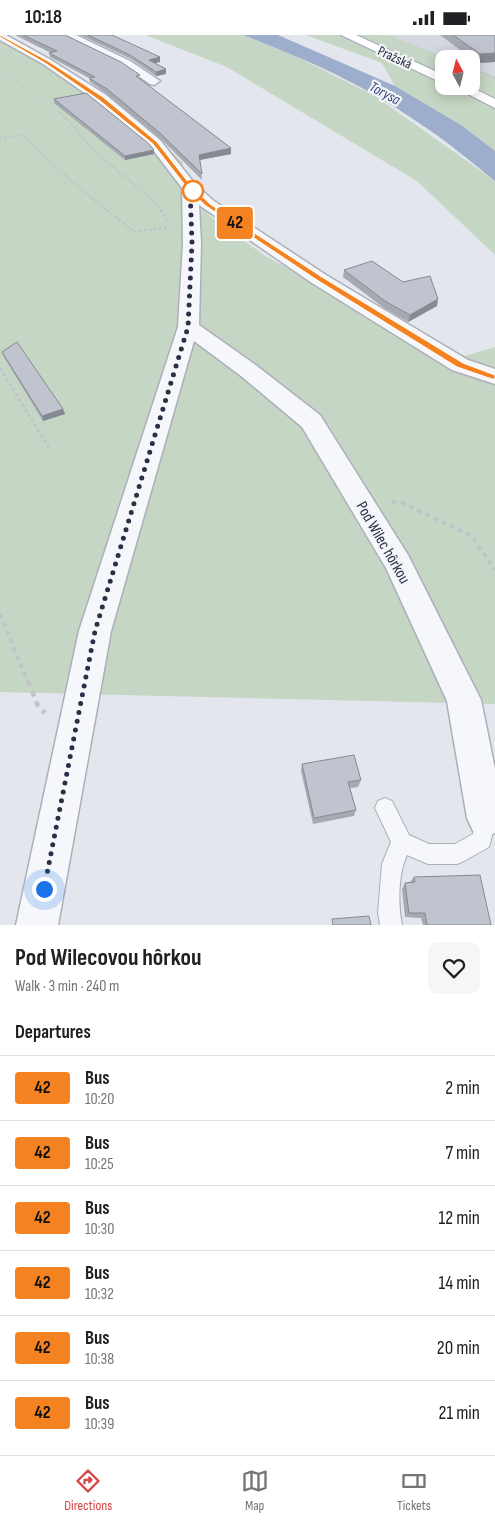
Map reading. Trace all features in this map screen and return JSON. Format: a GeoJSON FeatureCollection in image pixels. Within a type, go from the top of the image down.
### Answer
{"type":"FeatureCollection","features":[{"type":"Feature","properties":{"kind":"main road","name":"Pražská"},"geometry":{"type":"LineString","coordinates":[[347,35],[435,76]]}},
{"type":"Feature","properties":{"kind":"main road","name":"Pražská"},"geometry":{"type":"LineString","coordinates":[[370,35],[435,64]]}},
{"type":"Feature","properties":{"kind":"main road"},"geometry":{"type":"LineString","coordinates":[[480,89],[492,100]]}},
{"type":"Feature","properties":{"kind":"main road"},"geometry":{"type":"LineString","coordinates":[[480,95],[492,100]]}},
{"type":"Feature","properties":{"kind":"street"},"geometry":{"type":"LineString","coordinates":[[67,35],[126,63],[154,81]]}},
{"type":"Feature","properties":{"kind":"street"},"geometry":{"type":"LineString","coordinates":[[0,36],[46,62],[101,99],[155,143],[190,188],[208,205],[336,289],[460,365],[495,377]]}},
{"type":"Feature","properties":{"kind":"street"},"geometry":{"type":"LineString","coordinates":[[37,925],[95,631],[188,327],[192,243],[190,188]]}},
{"type":"Feature","properties":{"kind":"street","name":"Pod Wilec hôrkou"},"geometry":{"type":"LineString","coordinates":[[188,327],[249,371],[312,421],[359,498],[398,563],[464,700],[486,818]]}},
{"type":"Feature","properties":{"kind":"lane"},"geometry":{"type":"LineString","coordinates":[[385,807],[402,842],[428,854],[457,854],[482,840],[486,818]]}},
{"type":"Feature","properties":{"kind":"lane"},"geometry":{"type":"LineString","coordinates":[[391,925],[389,913],[392,863],[402,842]]}},
{"type":"Feature","properties":{"kind":"path"},"geometry":{"type":"LineString","coordinates":[[0,69],[50,104],[74,125],[98,154],[127,177],[161,210],[172,227],[134,232],[72,182],[22,135],[0,138]]}},
{"type":"Feature","properties":{"kind":"path"},"geometry":{"type":"LineString","coordinates":[[480,72],[495,78]]}},
{"type":"Feature","properties":{"kind":"path"},"geometry":{"type":"LineString","coordinates":[[0,368],[50,448]]}},
{"type":"Feature","properties":{"kind":"path"},"geometry":{"type":"LineString","coordinates":[[359,498],[402,503],[472,536],[495,570]]}},
{"type":"Feature","properties":{"kind":"path"},"geometry":{"type":"LineString","coordinates":[[0,614],[38,706],[73,743]]}},
{"type":"Feature","properties":{"kind":"shaded area"},"geometry":{"type":"Polygon","coordinates":[[[389,35],[495,35],[495,76],[480,70],[480,50],[435,50],[435,53],[389,35]]]}},
{"type":"Feature","properties":{"kind":"green space"},"geometry":{"type":"Polygon","coordinates":[[[145,35],[243,35],[293,55],[375,96],[495,181],[495,255],[417,181],[227,67],[145,35]]]}},
{"type":"Feature","properties":{"kind":"green space"},"geometry":{"type":"Polygon","coordinates":[[[306,35],[389,35],[435,53],[435,95],[480,95],[480,70],[495,76],[495,151],[461,125],[395,86],[382,63],[306,35]]]}},
{"type":"Feature","properties":{"kind":"green space"},"geometry":{"type":"Polygon","coordinates":[[[0,36],[99,89],[183,162],[183,185],[188,196],[218,223],[267,257],[455,359],[495,347],[495,704],[0,692],[0,36]]]}},
{"type":"Feature","properties":{"kind":"water","name":"Torysa"},"geometry":{"type":"Polygon","coordinates":[[[243,35],[278,35],[395,86],[461,125],[495,151],[495,181],[436,135],[375,95],[288,53],[243,35]]]}},
{"type":"Feature","properties":{"kind":"building"},"geometry":{"type":"Polygon","coordinates":[[[23,35],[65,35],[121,62],[140,75],[136,76],[231,148],[199,155],[202,174],[161,134],[107,89],[89,78],[95,77],[49,53],[57,51],[23,35]]]}},
{"type":"Feature","properties":{"kind":"building"},"geometry":{"type":"Polygon","coordinates":[[[88,35],[112,35],[160,57],[149,60],[166,69],[156,72],[130,55],[88,35]]]}},
{"type":"Feature","properties":{"kind":"building"},"geometry":{"type":"Polygon","coordinates":[[[453,35],[495,35],[495,53],[480,54],[480,50],[474,50],[453,35]]]}},
{"type":"Feature","properties":{"kind":"building"},"geometry":{"type":"Polygon","coordinates":[[[86,93],[148,143],[154,150],[125,156],[54,99],[86,93]]]}},
{"type":"Feature","properties":{"kind":"building"},"geometry":{"type":"Polygon","coordinates":[[[372,261],[403,282],[430,276],[438,299],[410,315],[385,301],[344,270],[372,261]]]}},
{"type":"Feature","properties":{"kind":"building"},"geometry":{"type":"Polygon","coordinates":[[[17,342],[63,409],[42,416],[2,352],[17,342]]]}},
{"type":"Feature","properties":{"kind":"building"},"geometry":{"type":"Polygon","coordinates":[[[354,755],[361,780],[348,782],[356,810],[314,818],[302,764],[354,755]]]}},
{"type":"Feature","properties":{"kind":"building"},"geometry":{"type":"Polygon","coordinates":[[[480,875],[491,925],[427,925],[425,913],[409,913],[405,883],[415,882],[414,877],[480,875]]]}},
{"type":"Feature","properties":{"kind":"building"},"geometry":{"type":"Polygon","coordinates":[[[369,916],[371,925],[333,925],[332,919],[369,916]]]}},
{"type":"Feature","properties":{"kind":"bus line","name":"42"},"geometry":{"type":"LineString","coordinates":[[0,36],[46,62],[101,99],[155,143],[190,188],[208,205],[319,279],[460,365],[495,377]]}},
{"type":"Feature","properties":{"kind":"route"},"geometry":{"type":"LineString","coordinates":[[44,889],[95,631],[188,327],[192,243],[190,188],[193,191]]}}]}
